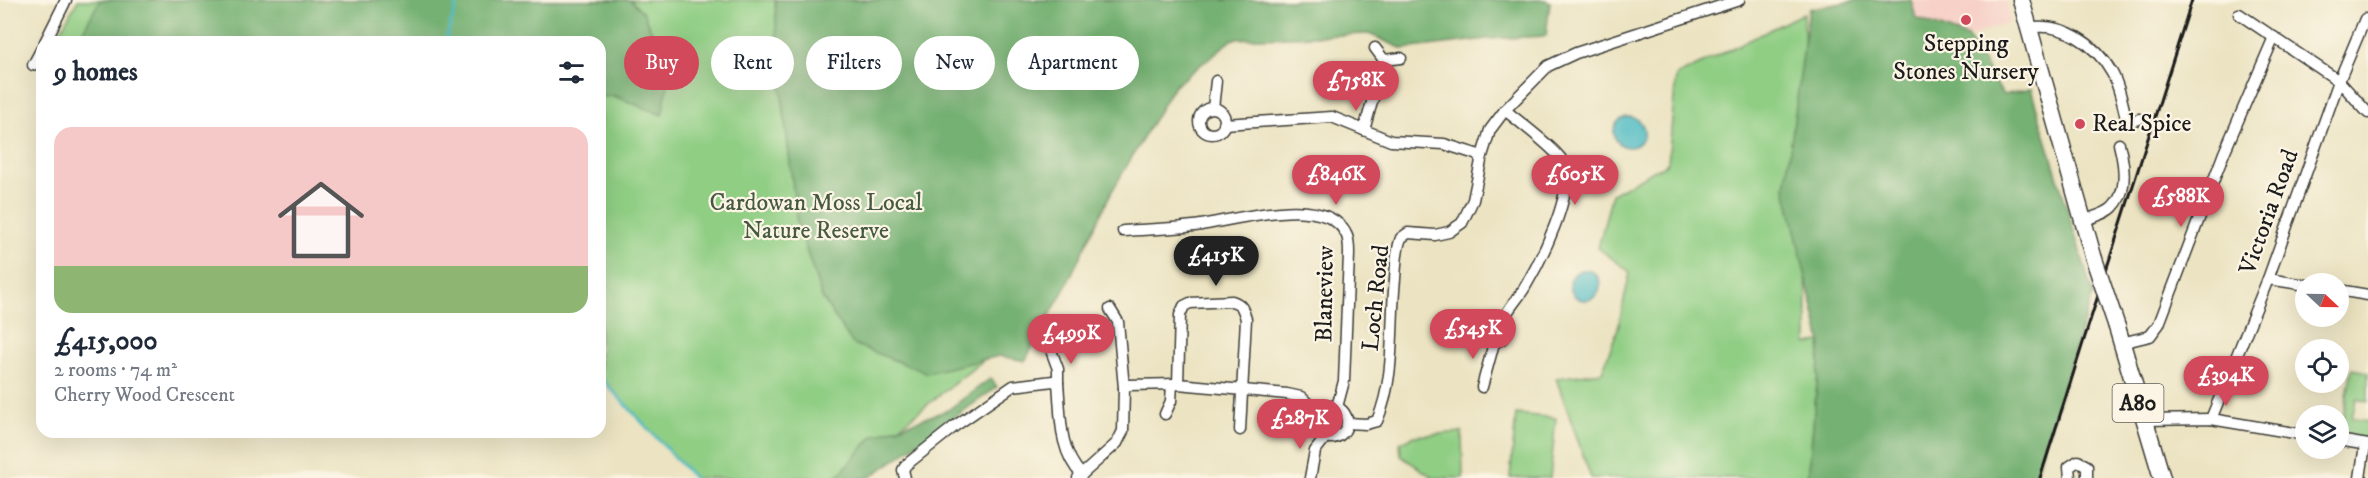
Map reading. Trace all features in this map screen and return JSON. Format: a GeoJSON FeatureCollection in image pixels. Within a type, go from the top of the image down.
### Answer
{"type":"FeatureCollection","features":[{"type":"Feature","properties":{"kind":"main road","name":"A80"},"geometry":{"type":"LineString","coordinates":[[2021,0],[2093,256],[2162,478]]}},
{"type":"Feature","properties":{"kind":"street"},"geometry":{"type":"LineString","coordinates":[[48,36],[66,0]]}},
{"type":"Feature","properties":{"kind":"street","name":"Loch Road"},"geometry":{"type":"LineString","coordinates":[[1347,423],[1366,424],[1377,421],[1382,409],[1390,364],[1393,298],[1401,238],[1408,233],[1434,235],[1449,232],[1462,223],[1473,200],[1490,130],[1505,110],[1548,66],[1576,53],[1739,0]]}},
{"type":"Feature","properties":{"kind":"street"},"geometry":{"type":"LineString","coordinates":[[2239,14],[2339,81],[2368,113]]}},
{"type":"Feature","properties":{"kind":"street","name":"Victoria Road"},"geometry":{"type":"LineString","coordinates":[[2211,419],[2268,279],[2339,81],[2365,19]]}},
{"type":"Feature","properties":{"kind":"street"},"geometry":{"type":"LineString","coordinates":[[2028,28],[2040,26],[2059,29],[2099,52],[2114,75],[2127,122],[2139,119]]}},
{"type":"Feature","properties":{"kind":"street"},"geometry":{"type":"LineString","coordinates":[[2119,335],[2150,336],[2159,324],[2224,153],[2274,37]]}},
{"type":"Feature","properties":{"kind":"street"},"geometry":{"type":"LineString","coordinates":[[1375,48],[1384,60]]}},
{"type":"Feature","properties":{"kind":"street"},"geometry":{"type":"LineString","coordinates":[[1384,60],[1401,58]]}},
{"type":"Feature","properties":{"kind":"street"},"geometry":{"type":"LineString","coordinates":[[33,64],[36,59]]}},
{"type":"Feature","properties":{"kind":"street"},"geometry":{"type":"LineString","coordinates":[[1364,130],[1384,60]]}},
{"type":"Feature","properties":{"kind":"street"},"geometry":{"type":"LineString","coordinates":[[1213,108],[1216,81]]}},
{"type":"Feature","properties":{"kind":"street"},"geometry":{"type":"LineString","coordinates":[[1213,108],[1223,115],[1224,124],[1220,131],[1212,135],[1201,129],[1200,116],[1205,110],[1213,108]]}},
{"type":"Feature","properties":{"kind":"street"},"geometry":{"type":"LineString","coordinates":[[1502,321],[1491,318],[1482,326],[1484,338],[1494,343],[1502,340],[1506,333],[1502,321],[1507,310],[1525,288],[1548,243],[1568,174],[1563,159],[1505,110]]}},
{"type":"Feature","properties":{"kind":"street"},"geometry":{"type":"LineString","coordinates":[[1224,124],[1332,117],[1391,141],[1444,144],[1482,156]]}},
{"type":"Feature","properties":{"kind":"street"},"geometry":{"type":"LineString","coordinates":[[2084,221],[2112,209],[2119,200],[2125,170],[2119,144]]}},
{"type":"Feature","properties":{"kind":"street","name":"Blaneview"},"geometry":{"type":"LineString","coordinates":[[1123,231],[1201,225],[1259,213],[1296,211],[1317,213],[1338,223],[1347,236],[1349,254],[1344,381],[1337,407]]}},
{"type":"Feature","properties":{"kind":"street"},"geometry":{"type":"LineString","coordinates":[[2268,279],[2295,283]]}},
{"type":"Feature","properties":{"kind":"street"},"geometry":{"type":"LineString","coordinates":[[2349,292],[2368,295]]}},
{"type":"Feature","properties":{"kind":"street"},"geometry":{"type":"LineString","coordinates":[[1165,414],[1175,384],[1180,315],[1184,306],[1190,303],[1232,301],[1243,308],[1246,319],[1240,430]]}},
{"type":"Feature","properties":{"kind":"street"},"geometry":{"type":"LineString","coordinates":[[1052,353],[1058,369],[1064,441],[1080,477],[1118,443],[1123,431],[1124,388],[1118,322],[1110,309]]}},
{"type":"Feature","properties":{"kind":"street"},"geometry":{"type":"LineString","coordinates":[[1482,387],[1494,343]]}},
{"type":"Feature","properties":{"kind":"street"},"geometry":{"type":"LineString","coordinates":[[904,477],[906,465],[1013,386],[1048,381],[1058,383]]}},
{"type":"Feature","properties":{"kind":"street"},"geometry":{"type":"LineString","coordinates":[[1124,388],[1128,385],[1175,384],[1295,395],[1301,397],[1317,412]]}},
{"type":"Feature","properties":{"kind":"street"},"geometry":{"type":"LineString","coordinates":[[1310,478],[1315,451],[1326,438],[1340,435],[1347,423],[1346,417],[1337,407],[1326,406],[1317,412],[1314,425],[1318,433],[1326,438]]}},
{"type":"Feature","properties":{"kind":"street"},"geometry":{"type":"LineString","coordinates":[[2143,420],[2211,419],[2295,433]]}},
{"type":"Feature","properties":{"kind":"street"},"geometry":{"type":"LineString","coordinates":[[2349,442],[2367,445],[2360,478]]}},
{"type":"Feature","properties":{"kind":"street"},"geometry":{"type":"LineString","coordinates":[[2070,478],[2069,466],[2078,461],[2087,466],[2087,478]]}},
{"type":"Feature","properties":{"kind":"shaded area","name":"Stepping Stones Nursery"},"geometry":{"type":"Polygon","coordinates":[[[1912,0],[2006,0],[2011,22],[1968,37],[1916,18],[1912,0]]]}},
{"type":"Feature","properties":{"kind":"green space","name":"Cardowan Moss Local Nature Reserve"},"geometry":{"type":"Polygon","coordinates":[[[78,0],[1161,0],[1139,58],[1139,36],[1007,36],[1007,90],[1127,90],[1043,313],[845,470],[843,478],[694,478],[606,383],[606,36],[57,36],[78,0]]]}},
{"type":"Feature","properties":{"kind":"green space"},"geometry":{"type":"Polygon","coordinates":[[[100,0],[630,0],[643,12],[653,36],[624,36],[624,90],[667,90],[662,115],[614,96],[606,97],[606,36],[80,36],[100,0]]]}},
{"type":"Feature","properties":{"kind":"green space"},"geometry":{"type":"Polygon","coordinates":[[[775,0],[1545,0],[1550,2],[1546,36],[1487,39],[1403,49],[1369,34],[1233,39],[1173,87],[1112,191],[1065,288],[1025,361],[999,356],[927,373],[853,344],[822,298],[797,222],[781,90],[794,90],[794,36],[777,36],[775,0]]]}},
{"type":"Feature","properties":{"kind":"green space"},"geometry":{"type":"Polygon","coordinates":[[[1860,0],[1911,0],[1916,18],[1968,37],[2003,95],[2031,89],[2093,294],[2034,478],[1808,478],[1821,342],[1785,188],[1809,9],[1860,0]]]}},
{"type":"Feature","properties":{"kind":"green space"},"geometry":{"type":"Polygon","coordinates":[[[1804,13],[1807,344],[1821,342],[1812,438],[1821,478],[1591,478],[1556,378],[1602,372],[1618,328],[1630,272],[1598,248],[1612,194],[1668,163],[1676,76],[1804,13]]]}},
{"type":"Feature","properties":{"kind":"green space"},"geometry":{"type":"Polygon","coordinates":[[[2352,369],[2368,372],[2368,402],[2356,399],[2352,418],[2368,422],[2368,438],[2349,438],[2349,405],[2345,405],[2352,369]]]}},
{"type":"Feature","properties":{"kind":"green space"},"geometry":{"type":"Polygon","coordinates":[[[991,378],[997,387],[869,478],[836,478],[873,436],[948,410],[991,378]]]}},
{"type":"Feature","properties":{"kind":"green space"},"geometry":{"type":"Polygon","coordinates":[[[1516,414],[1556,418],[1550,478],[1510,478],[1516,414]]]}},
{"type":"Feature","properties":{"kind":"green space"},"geometry":{"type":"Polygon","coordinates":[[[1462,432],[1463,478],[1434,478],[1401,456],[1400,443],[1414,436],[1462,432]]]}},
{"type":"Feature","properties":{"kind":"water"},"geometry":{"type":"Polygon","coordinates":[[[1629,117],[1640,121],[1644,132],[1640,143],[1629,147],[1618,143],[1614,132],[1618,121],[1629,117]]]}},
{"type":"Feature","properties":{"kind":"water"},"geometry":{"type":"Polygon","coordinates":[[[1585,270],[1596,274],[1600,285],[1596,296],[1585,300],[1574,296],[1570,285],[1574,274],[1585,270]]]}},
{"type":"Feature","properties":{"kind":"waterway"},"geometry":{"type":"LineString","coordinates":[[447,36],[458,0]]}},
{"type":"Feature","properties":{"kind":"waterway"},"geometry":{"type":"LineString","coordinates":[[606,383],[694,478]]}},
{"type":"Feature","properties":{"kind":"railway"},"geometry":{"type":"LineString","coordinates":[[2040,478],[2192,0]]}},
{"type":"Feature","properties":{"kind":"place","name":"Stepping Stones Nursery"},"geometry":{"type":"Point","coordinates":[1966,20]}},
{"type":"Feature","properties":{"kind":"place","name":"Real Spice"},"geometry":{"type":"Point","coordinates":[2080,124]}}]}
